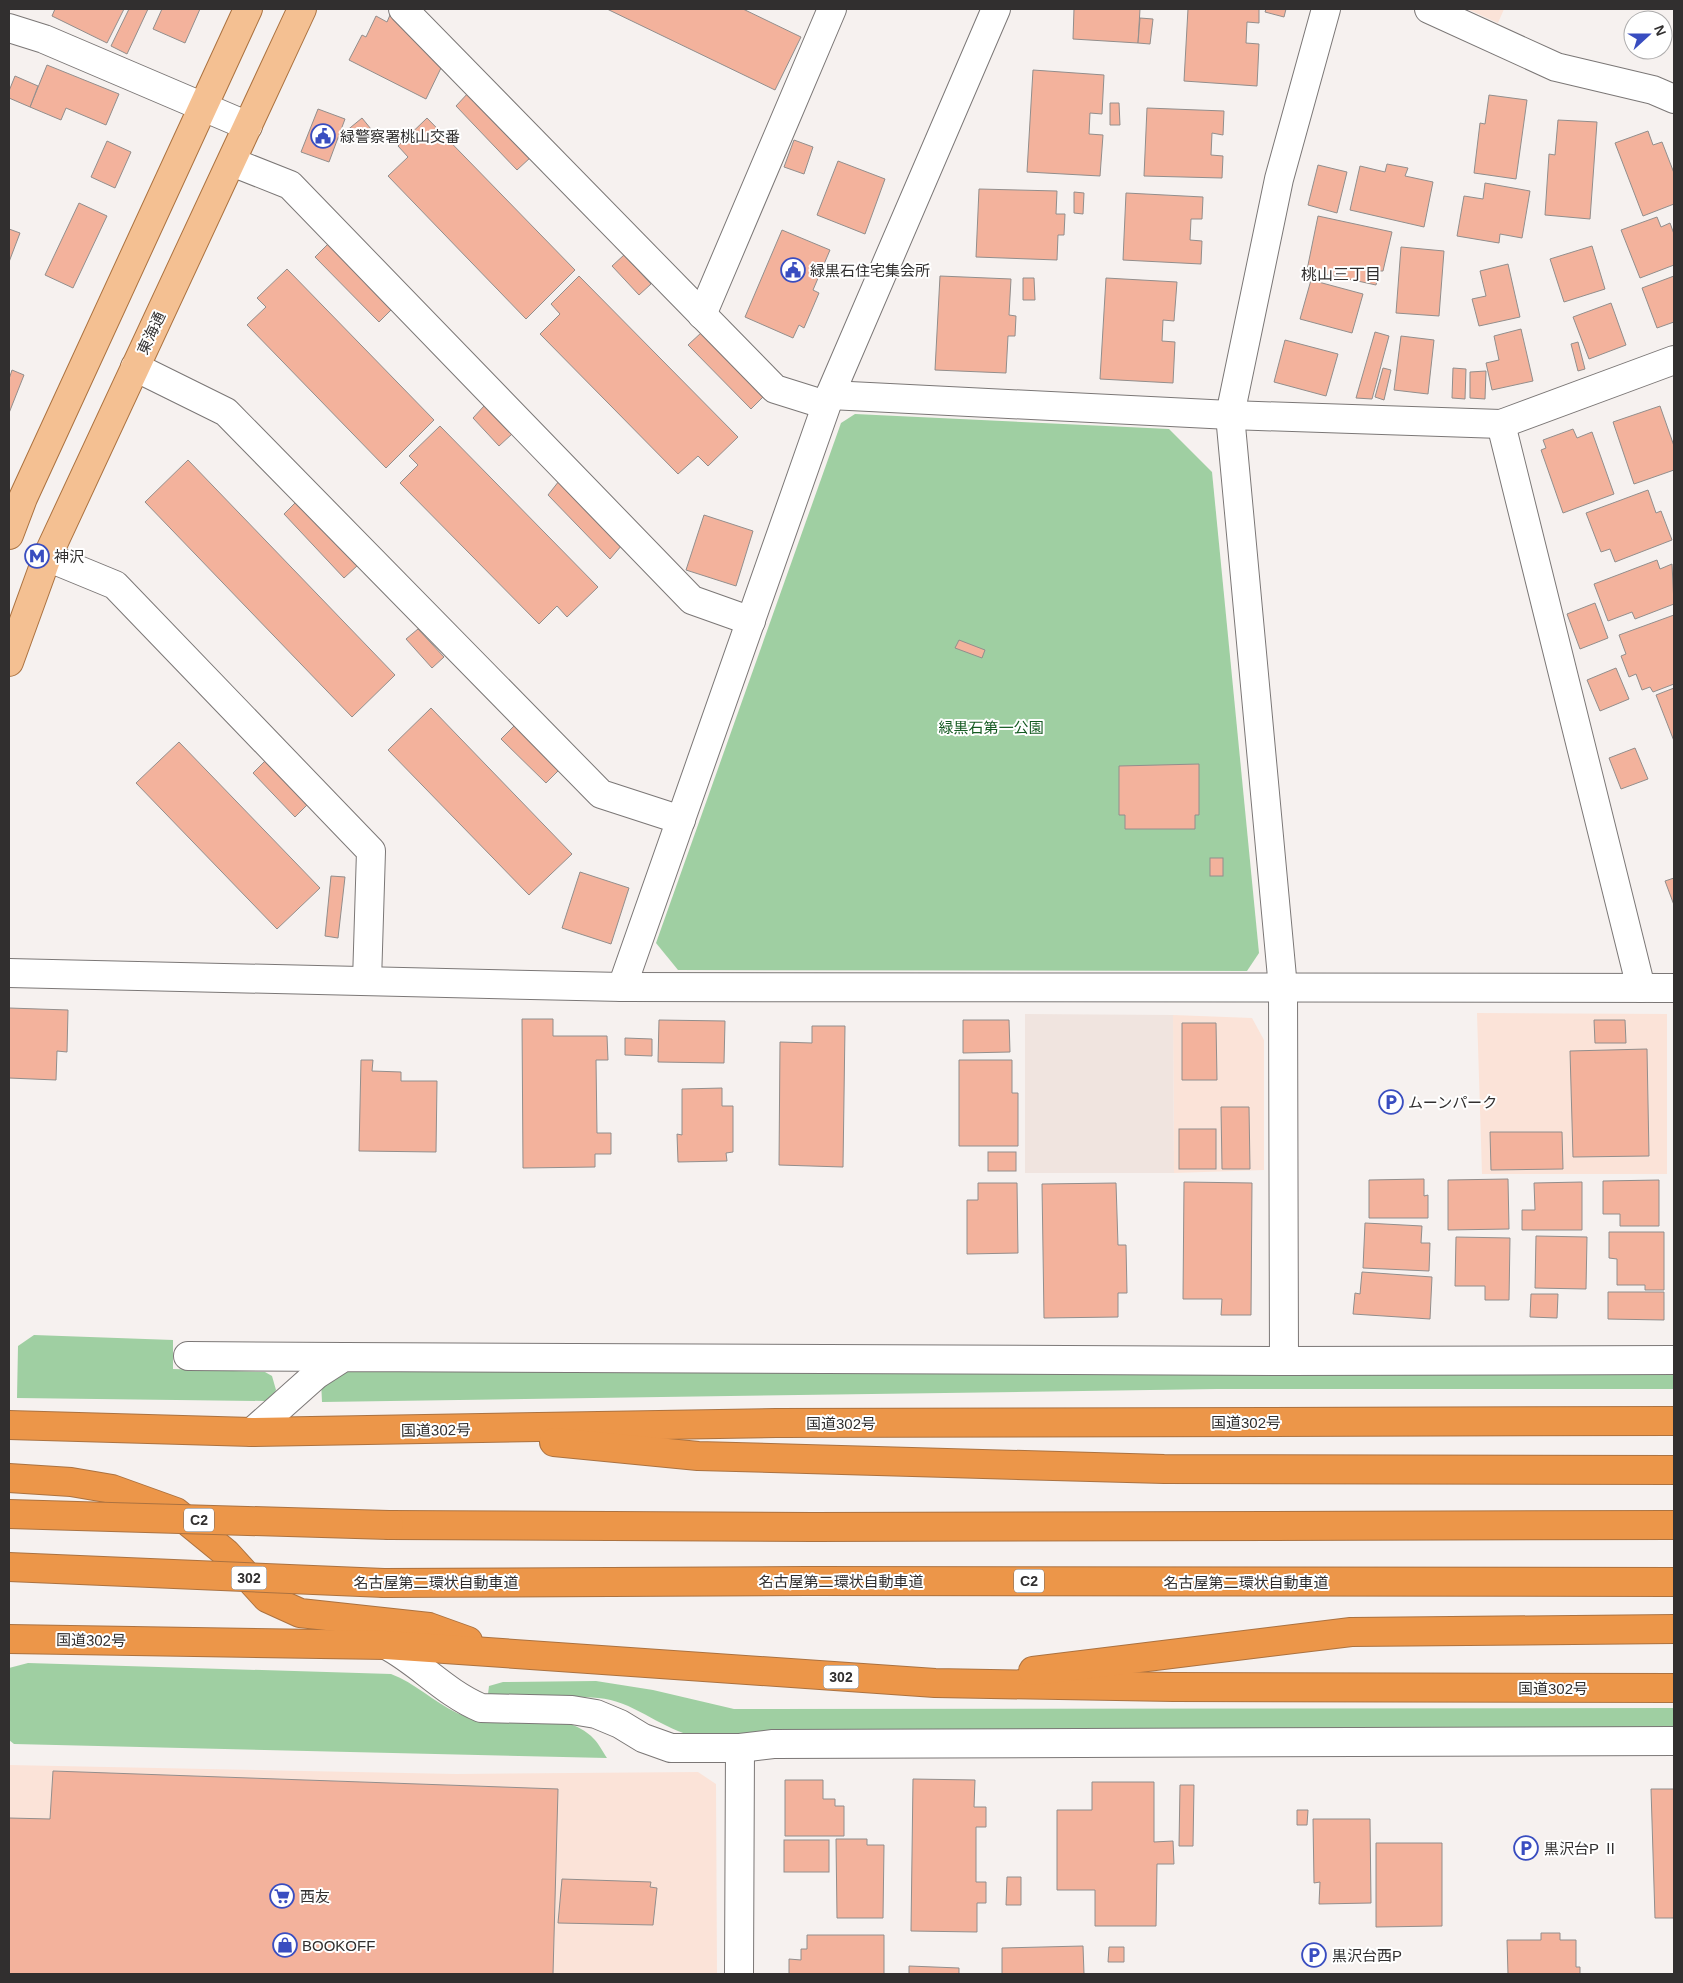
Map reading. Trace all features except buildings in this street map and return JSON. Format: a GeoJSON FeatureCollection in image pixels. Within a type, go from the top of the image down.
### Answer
{"type":"FeatureCollection","features":[{"type":"Feature","properties":{"kind":"highway","name":"国道302号"},"geometry":{"type":"LineString","coordinates":[[9,1425],[252,1432],[776,1423],[1674,1421]]}},
{"type":"Feature","properties":{"kind":"highway"},"geometry":{"type":"LineString","coordinates":[[423,1430],[698,1456],[1164,1469],[1674,1470]]}},
{"type":"Feature","properties":{"kind":"highway","name":"国道302号"},"geometry":{"type":"LineString","coordinates":[[9,1478],[72,1482],[112,1489],[176,1512],[226,1553],[267,1598],[300,1613],[428,1627],[502,1654]]}},
{"type":"Feature","properties":{"kind":"highway","name":"C2"},"geometry":{"type":"LineString","coordinates":[[9,1514],[389,1525],[842,1527],[1674,1525]]}},
{"type":"Feature","properties":{"kind":"highway","name":"名古屋第二環状自動車道"},"geometry":{"type":"LineString","coordinates":[[9,1567],[384,1583],[797,1581],[1674,1582]]}},
{"type":"Feature","properties":{"kind":"highway"},"geometry":{"type":"LineString","coordinates":[[935,1683],[1351,1632],[1674,1629]]}},
{"type":"Feature","properties":{"kind":"highway","name":"国道302号"},"geometry":{"type":"LineString","coordinates":[[9,1639],[386,1645],[935,1683],[1173,1687],[1674,1688]]}},
{"type":"Feature","properties":{"kind":"main road"},"geometry":{"type":"LineString","coordinates":[[9,535],[23,498],[248,9]]}},
{"type":"Feature","properties":{"kind":"main road","name":"東海通"},"geometry":{"type":"LineString","coordinates":[[9,662],[47,557],[302,9]]}},
{"type":"Feature","properties":{"kind":"street"},"geometry":{"type":"LineString","coordinates":[[403,9],[775,390],[828,400],[1501,424],[1674,360]]}},
{"type":"Feature","properties":{"kind":"street"},"geometry":{"type":"LineString","coordinates":[[702,315],[832,9]]}},
{"type":"Feature","properties":{"kind":"street"},"geometry":{"type":"LineString","coordinates":[[622,988],[828,400],[996,9]]}},
{"type":"Feature","properties":{"kind":"street"},"geometry":{"type":"LineString","coordinates":[[1284,1361],[1283,988],[1230,415],[1279,179],[1326,9]]}},
{"type":"Feature","properties":{"kind":"street"},"geometry":{"type":"LineString","coordinates":[[1429,9],[1556,67],[1653,90],[1674,99]]}},
{"type":"Feature","properties":{"kind":"street"},"geometry":{"type":"LineString","coordinates":[[12,25],[204,105],[248,126]]}},
{"type":"Feature","properties":{"kind":"street"},"geometry":{"type":"LineString","coordinates":[[232,162],[290,185],[692,600],[751,621]]}},
{"type":"Feature","properties":{"kind":"street"},"geometry":{"type":"LineString","coordinates":[[135,367],[226,412],[601,794],[681,820]]}},
{"type":"Feature","properties":{"kind":"street"},"geometry":{"type":"LineString","coordinates":[[1501,424],[1641,988]]}},
{"type":"Feature","properties":{"kind":"street"},"geometry":{"type":"LineString","coordinates":[[47,557],[115,585],[371,851],[367,981]]}},
{"type":"Feature","properties":{"kind":"street"},"geometry":{"type":"LineString","coordinates":[[9,973],[622,988],[1674,988]]}},
{"type":"Feature","properties":{"kind":"street"},"geometry":{"type":"LineString","coordinates":[[188,1356],[1284,1361],[1674,1360]]}},
{"type":"Feature","properties":{"kind":"street"},"geometry":{"type":"LineString","coordinates":[[252,1432],[316,1375],[344,1357]]}},
{"type":"Feature","properties":{"kind":"street"},"geometry":{"type":"LineString","coordinates":[[386,1645],[406,1655],[422,1670],[468,1703],[481,1708],[572,1710],[596,1714],[620,1724],[643,1738],[671,1748],[740,1748],[773,1744],[1674,1741]]}},
{"type":"Feature","properties":{"kind":"street"},"geometry":{"type":"LineString","coordinates":[[739,1974],[740,1748]]}},
{"type":"Feature","properties":{"kind":"shaded area"},"geometry":{"type":"Polygon","coordinates":[[[1467,9],[1504,9],[1498,23],[1467,9]]]}},
{"type":"Feature","properties":{"kind":"shaded area"},"geometry":{"type":"Polygon","coordinates":[[[1477,1013],[1667,1014],[1667,1174],[1482,1174],[1477,1013]]]}},
{"type":"Feature","properties":{"kind":"shaded area"},"geometry":{"type":"Polygon","coordinates":[[[1025,1014],[1173,1015],[1174,1173],[1025,1173],[1025,1014]]]}},
{"type":"Feature","properties":{"kind":"shaded area"},"geometry":{"type":"Polygon","coordinates":[[[1173,1015],[1252,1018],[1264,1040],[1264,1170],[1174,1173],[1173,1015]]]}},
{"type":"Feature","properties":{"kind":"shaded area","name":"西友"},"geometry":{"type":"Polygon","coordinates":[[[9,1765],[456,1774],[698,1772],[716,1784],[717,1974],[9,1974],[9,1765]]]}},
{"type":"Feature","properties":{"kind":"green space","name":"緑黒石第一公園"},"geometry":{"type":"Polygon","coordinates":[[[855,414],[1169,429],[1212,472],[1259,953],[1247,971],[678,970],[656,943],[841,423],[855,414]]]}},
{"type":"Feature","properties":{"kind":"green space"},"geometry":{"type":"Polygon","coordinates":[[[34,1335],[173,1340],[173,1369],[265,1372],[272,1376],[276,1390],[271,1398],[265,1401],[17,1398],[18,1346],[34,1335]]]}},
{"type":"Feature","properties":{"kind":"green space"},"geometry":{"type":"Polygon","coordinates":[[[359,1367],[1674,1371],[1674,1389],[1217,1389],[322,1402],[321,1381],[359,1367]]]}},
{"type":"Feature","properties":{"kind":"green space"},"geometry":{"type":"Polygon","coordinates":[[[28,1663],[391,1674],[408,1682],[449,1709],[473,1718],[491,1720],[547,1720],[564,1723],[580,1729],[596,1741],[607,1758],[14,1744],[9,1740],[9,1668],[28,1663]]]}},
{"type":"Feature","properties":{"kind":"green space"},"geometry":{"type":"Polygon","coordinates":[[[596,1681],[653,1690],[734,1709],[1674,1708],[1674,1732],[690,1735],[611,1700],[584,1697],[516,1697],[488,1694],[489,1686],[503,1682],[596,1681]]]}},
{"type":"Feature","properties":{"kind":"place","name":"緑警察署桃山交番"},"geometry":{"type":"Point","coordinates":[323,136]}},
{"type":"Feature","properties":{"kind":"place","name":"緑黒石住宅集会所"},"geometry":{"type":"Point","coordinates":[793,270]}},
{"type":"Feature","properties":{"kind":"place","name":"神沢"},"geometry":{"type":"Point","coordinates":[37,556]}},
{"type":"Feature","properties":{"kind":"place","name":"ムーンパーク"},"geometry":{"type":"Point","coordinates":[1391,1102]}},
{"type":"Feature","properties":{"kind":"place","name":"黒沢台P Ⅱ"},"geometry":{"type":"Point","coordinates":[1526,1848]}},
{"type":"Feature","properties":{"kind":"place","name":"西友"},"geometry":{"type":"Point","coordinates":[282,1896]}},
{"type":"Feature","properties":{"kind":"place","name":"BOOKOFF"},"geometry":{"type":"Point","coordinates":[285,1945]}},
{"type":"Feature","properties":{"kind":"place","name":"黒沢台西P"},"geometry":{"type":"Point","coordinates":[1314,1955]}},
{"type":"Feature","properties":{"kind":"district","name":"桃山三丁目"},"geometry":{"type":"Point","coordinates":[1341,274]}}]}
